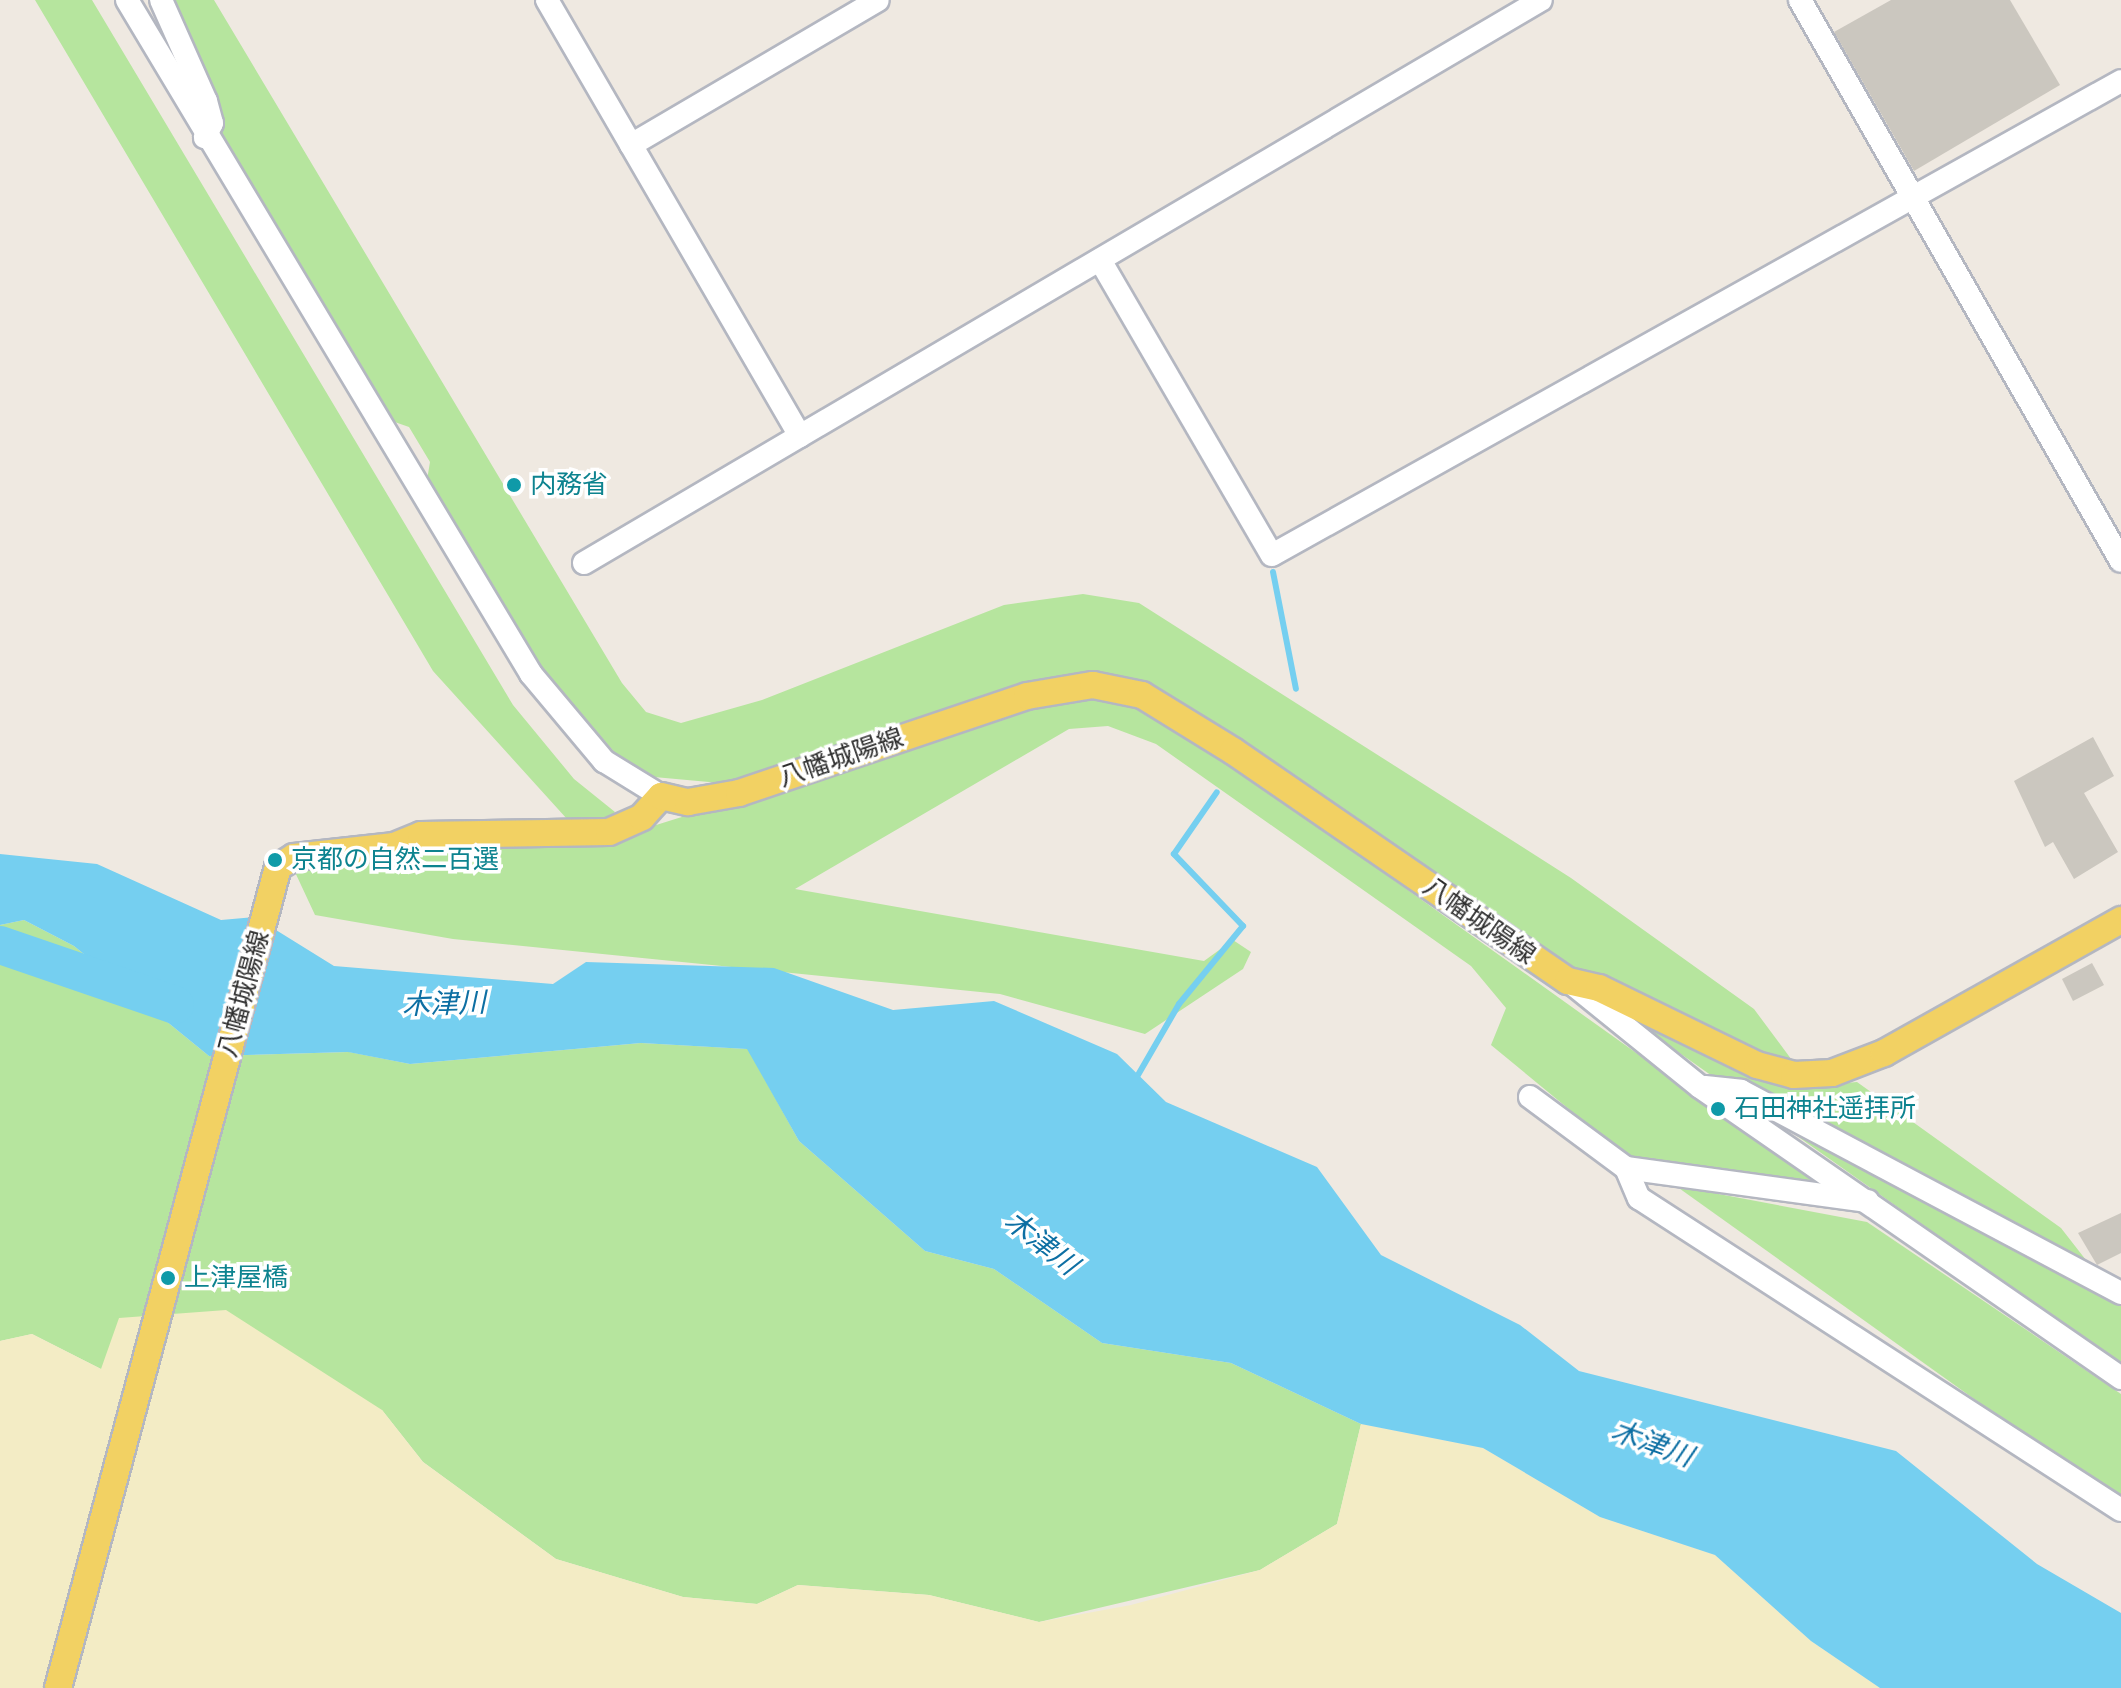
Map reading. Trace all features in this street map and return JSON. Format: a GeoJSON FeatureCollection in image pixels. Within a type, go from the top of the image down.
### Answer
{"type":"FeatureCollection","features":[{"type":"Feature","properties":{"kind":"main road","name":"八幡城陽線"},"geometry":{"type":"LineString","coordinates":[[58,1688],[278,867],[294,857],[394,846],[421,835],[609,832],[642,817],[661,796],[688,802],[739,793],[1027,696],[1093,685],[1142,695],[1233,751],[1568,981],[1599,988],[1757,1065],[1794,1075],[1832,1073],[1884,1053],[2121,920]]}},
{"type":"Feature","properties":{"kind":"street"},"geometry":{"type":"LineString","coordinates":[[127,0],[205,137],[531,674],[604,761],[661,796]]}},
{"type":"Feature","properties":{"kind":"street"},"geometry":{"type":"LineString","coordinates":[[161,0],[199,78],[212,123],[205,137]]}},
{"type":"Feature","properties":{"kind":"street"},"geometry":{"type":"LineString","coordinates":[[547,0],[800,436]]}},
{"type":"Feature","properties":{"kind":"street"},"geometry":{"type":"LineString","coordinates":[[631,145],[878,0]]}},
{"type":"Feature","properties":{"kind":"street"},"geometry":{"type":"LineString","coordinates":[[584,563],[1541,0]]}},
{"type":"Feature","properties":{"kind":"street"},"geometry":{"type":"LineString","coordinates":[[1800,0],[1914,194],[2121,561]]}},
{"type":"Feature","properties":{"kind":"street"},"geometry":{"type":"LineString","coordinates":[[1100,260],[1272,555],[2121,81]]}},
{"type":"Feature","properties":{"kind":"street"},"geometry":{"type":"LineString","coordinates":[[1568,981],[1700,1087],[2121,1378]]}},
{"type":"Feature","properties":{"kind":"street"},"geometry":{"type":"LineString","coordinates":[[1700,1087],[1741,1091],[2121,1293]]}},
{"type":"Feature","properties":{"kind":"street"},"geometry":{"type":"LineString","coordinates":[[1530,1097],[1626,1168],[1869,1201]]}},
{"type":"Feature","properties":{"kind":"street"},"geometry":{"type":"LineString","coordinates":[[1626,1168],[1639,1198],[2121,1510]]}},
{"type":"Feature","properties":{"kind":"green space"},"geometry":{"type":"Polygon","coordinates":[[[35,0],[92,0],[513,705],[574,779],[615,812],[608,821],[567,819],[433,671],[35,0]]]}},
{"type":"Feature","properties":{"kind":"green space"},"geometry":{"type":"Polygon","coordinates":[[[169,0],[214,0],[622,683],[646,712],[681,723],[762,700],[1004,605],[1083,594],[1139,603],[1571,878],[1754,1009],[1797,1067],[1733,1046],[1527,946],[1241,747],[1079,677],[731,784],[654,777],[621,760],[540,665],[427,480],[430,462],[409,427],[389,420],[221,134],[220,111],[169,0]]]}},
{"type":"Feature","properties":{"kind":"green space"},"geometry":{"type":"Polygon","coordinates":[[[1069,696],[1127,703],[1227,761],[1834,1194],[1626,1156],[1491,1045],[1506,1008],[1471,966],[1156,744],[1108,726],[1069,729],[795,889],[1204,961],[1233,940],[1251,952],[1243,969],[1145,1034],[1000,994],[453,939],[315,915],[294,870],[425,840],[621,836],[1069,696]]]}},
{"type":"Feature","properties":{"kind":"green space"},"geometry":{"type":"Polygon","coordinates":[[[24,920],[74,946],[209,1056],[349,1052],[410,1064],[641,1043],[748,1049],[799,1141],[925,1251],[994,1269],[1102,1343],[1231,1363],[1361,1424],[1337,1524],[1260,1570],[1039,1622],[929,1595],[798,1585],[757,1604],[683,1597],[556,1559],[423,1462],[382,1410],[101,1369],[32,1334],[0,1341],[0,925],[24,920]]]}},
{"type":"Feature","properties":{"kind":"green space"},"geometry":{"type":"Polygon","coordinates":[[[1613,1006],[1813,1086],[1857,1082],[2061,1228],[2121,1305],[2121,1365],[1613,1006]]]}},
{"type":"Feature","properties":{"kind":"green space"},"geometry":{"type":"Polygon","coordinates":[[[1676,1186],[1867,1222],[2121,1394],[2121,1504],[1676,1186]]]}},
{"type":"Feature","properties":{"kind":"sand"},"geometry":{"type":"Polygon","coordinates":[[[226,1310],[382,1410],[423,1462],[556,1559],[683,1597],[757,1604],[798,1585],[929,1595],[1039,1622],[1131,1605],[1260,1570],[1337,1524],[1361,1424],[1483,1448],[1600,1517],[1715,1555],[1811,1641],[1880,1688],[0,1688],[0,1341],[32,1334],[101,1369],[119,1318],[226,1310]]]}},
{"type":"Feature","properties":{"kind":"water"},"geometry":{"type":"Polygon","coordinates":[[[0,854],[97,864],[221,920],[255,917],[334,966],[553,984],[586,962],[774,968],[893,1010],[994,1001],[1117,1054],[1166,1102],[1317,1167],[1381,1255],[1520,1325],[1579,1371],[1896,1451],[2037,1564],[2121,1613],[2121,1688],[1880,1688],[1811,1641],[1715,1555],[1600,1517],[1483,1448],[1361,1424],[1231,1363],[1102,1343],[994,1269],[925,1251],[799,1141],[747,1049],[641,1043],[410,1064],[348,1052],[209,1056],[74,946],[24,920],[0,925],[0,854]]]}},
{"type":"Feature","properties":{"kind":"building"},"geometry":{"type":"Polygon","coordinates":[[[1891,0],[2010,0],[2060,85],[1914,171],[1834,32],[1891,0]]]}},
{"type":"Feature","properties":{"kind":"building"},"geometry":{"type":"Polygon","coordinates":[[[2093,737],[2114,776],[2084,793],[2118,852],[2074,879],[2053,842],[2045,847],[2014,781],[2093,737]]]}},
{"type":"Feature","properties":{"kind":"building"},"geometry":{"type":"Polygon","coordinates":[[[2092,963],[2104,985],[2073,1001],[2062,979],[2092,963]]]}},
{"type":"Feature","properties":{"kind":"building"},"geometry":{"type":"Polygon","coordinates":[[[2121,1213],[2121,1253],[2097,1265],[2078,1233],[2121,1213]]]}},
{"type":"Feature","properties":{"kind":"waterway"},"geometry":{"type":"LineString","coordinates":[[1273,572],[1296,689]]}},
{"type":"Feature","properties":{"kind":"waterway"},"geometry":{"type":"LineString","coordinates":[[1138,1075],[1179,1004],[1243,926],[1174,854],[1217,792]]}},
{"type":"Feature","properties":{"kind":"waterway","name":"木津川"},"geometry":{"type":"LineString","coordinates":[[0,945],[175,1005]]}},
{"type":"Feature","properties":{"kind":"place","name":"内務省"},"geometry":{"type":"Point","coordinates":[514,485]}},
{"type":"Feature","properties":{"kind":"place","name":"京都の自然二百選"},"geometry":{"type":"Point","coordinates":[275,860]}},
{"type":"Feature","properties":{"kind":"place","name":"石田神社遥拝所"},"geometry":{"type":"Point","coordinates":[1718,1109]}},
{"type":"Feature","properties":{"kind":"place","name":"上津屋橋"},"geometry":{"type":"Point","coordinates":[168,1278]}}]}
